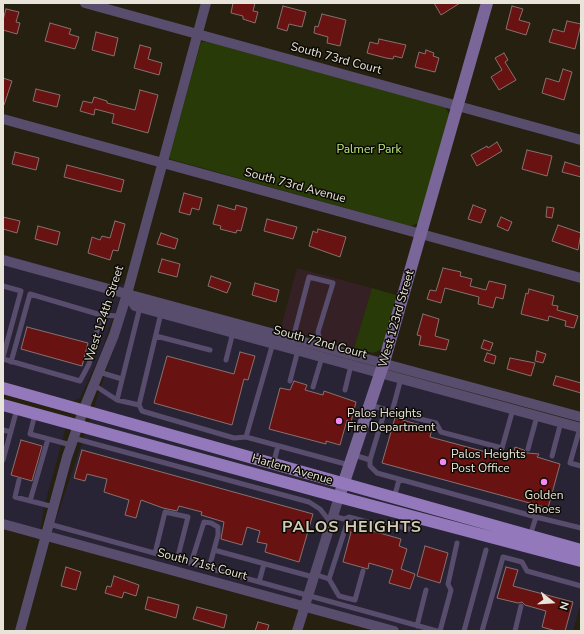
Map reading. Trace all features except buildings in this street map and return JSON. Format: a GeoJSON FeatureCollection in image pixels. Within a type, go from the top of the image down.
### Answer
{"type":"FeatureCollection","features":[{"type":"Feature","properties":{"kind":"main road","name":"Harlem Avenue"},"geometry":{"type":"LineString","coordinates":[[3,388],[343,485],[581,549]]}},
{"type":"Feature","properties":{"kind":"main road","name":"Harlem Avenue"},"geometry":{"type":"LineString","coordinates":[[3,405],[78,425],[155,453],[339,497],[581,561]]}},
{"type":"Feature","properties":{"kind":"street","name":"South 73rd Court"},"geometry":{"type":"LineString","coordinates":[[85,3],[581,140]]}},
{"type":"Feature","properties":{"kind":"street","name":"West 124th Street"},"geometry":{"type":"LineString","coordinates":[[20,631],[72,441],[127,294],[206,3]]}},
{"type":"Feature","properties":{"kind":"street","name":"West 123rd Street"},"geometry":{"type":"LineString","coordinates":[[297,631],[351,460],[383,367],[487,3]]}},
{"type":"Feature","properties":{"kind":"street","name":"South 73rd Avenue"},"geometry":{"type":"LineString","coordinates":[[3,119],[422,233],[581,278]]}},
{"type":"Feature","properties":{"kind":"street","name":"South 72nd Court"},"geometry":{"type":"LineString","coordinates":[[3,260],[298,343],[322,357],[351,365],[383,367],[401,378],[580,428]]}},
{"type":"Feature","properties":{"kind":"street","name":"South 72nd Court"},"geometry":{"type":"LineString","coordinates":[[127,294],[135,306],[273,343],[298,343],[321,346],[383,367],[581,417]]}},
{"type":"Feature","properties":{"kind":"street","name":"South 71st Court"},"geometry":{"type":"LineString","coordinates":[[3,524],[394,631]]}},
{"type":"Feature","properties":{"kind":"lane"},"geometry":{"type":"LineString","coordinates":[[290,381],[298,343],[295,331],[309,277],[333,283],[318,332],[321,346]]}},
{"type":"Feature","properties":{"kind":"lane"},"geometry":{"type":"LineString","coordinates":[[3,286],[21,291],[3,358],[11,362],[80,381],[89,364],[101,315]]}},
{"type":"Feature","properties":{"kind":"lane"},"geometry":{"type":"LineString","coordinates":[[11,362],[30,294],[101,315],[119,316]]}},
{"type":"Feature","properties":{"kind":"lane"},"geometry":{"type":"LineString","coordinates":[[117,400],[140,307]]}},
{"type":"Feature","properties":{"kind":"lane"},"geometry":{"type":"LineString","coordinates":[[162,313],[139,405],[142,411],[234,438],[246,438],[278,446],[351,460],[370,460]]}},
{"type":"Feature","properties":{"kind":"lane"},"geometry":{"type":"LineString","coordinates":[[14,314],[23,318]]}},
{"type":"Feature","properties":{"kind":"lane"},"geometry":{"type":"LineString","coordinates":[[226,360],[233,332]]}},
{"type":"Feature","properties":{"kind":"lane"},"geometry":{"type":"LineString","coordinates":[[156,336],[210,350]]}},
{"type":"Feature","properties":{"kind":"lane"},"geometry":{"type":"LineString","coordinates":[[246,438],[273,343]]}},
{"type":"Feature","properties":{"kind":"lane"},"geometry":{"type":"LineString","coordinates":[[314,387],[322,357]]}},
{"type":"Feature","properties":{"kind":"lane"},"geometry":{"type":"LineString","coordinates":[[345,390],[351,365]]}},
{"type":"Feature","properties":{"kind":"lane"},"geometry":{"type":"LineString","coordinates":[[99,372],[122,379]]}},
{"type":"Feature","properties":{"kind":"lane"},"geometry":{"type":"LineString","coordinates":[[392,412],[401,378]]}},
{"type":"Feature","properties":{"kind":"lane"},"geometry":{"type":"LineString","coordinates":[[94,385],[117,400],[139,405]]}},
{"type":"Feature","properties":{"kind":"lane"},"geometry":{"type":"LineString","coordinates":[[370,405],[436,423],[441,432],[502,448],[513,409]]}},
{"type":"Feature","properties":{"kind":"lane"},"geometry":{"type":"LineString","coordinates":[[3,460],[17,408]]}},
{"type":"Feature","properties":{"kind":"lane"},"geometry":{"type":"LineString","coordinates":[[385,410],[370,460],[370,466],[377,473],[581,528]]}},
{"type":"Feature","properties":{"kind":"lane"},"geometry":{"type":"LineString","coordinates":[[35,414],[30,434],[48,439],[155,453],[309,502],[320,509],[332,520],[349,517],[375,524],[386,523],[417,532],[420,518]]}},
{"type":"Feature","properties":{"kind":"lane"},"geometry":{"type":"LineString","coordinates":[[528,449],[537,416]]}},
{"type":"Feature","properties":{"kind":"lane"},"geometry":{"type":"LineString","coordinates":[[552,456],[561,422]]}},
{"type":"Feature","properties":{"kind":"lane"},"geometry":{"type":"LineString","coordinates":[[580,428],[570,463],[581,466]]}},
{"type":"Feature","properties":{"kind":"lane"},"geometry":{"type":"LineString","coordinates":[[3,430],[11,432]]}},
{"type":"Feature","properties":{"kind":"lane"},"geometry":{"type":"LineString","coordinates":[[30,501],[48,439]]}},
{"type":"Feature","properties":{"kind":"lane"},"geometry":{"type":"LineString","coordinates":[[273,465],[278,446]]}},
{"type":"Feature","properties":{"kind":"lane"},"geometry":{"type":"LineString","coordinates":[[19,480],[16,497],[54,507]]}},
{"type":"Feature","properties":{"kind":"lane"},"geometry":{"type":"LineString","coordinates":[[394,499],[399,480]]}},
{"type":"Feature","properties":{"kind":"lane"},"geometry":{"type":"LineString","coordinates":[[155,554],[165,512],[188,517],[178,560]]}},
{"type":"Feature","properties":{"kind":"lane"},"geometry":{"type":"LineString","coordinates":[[329,579],[349,517]]}},
{"type":"Feature","properties":{"kind":"lane"},"geometry":{"type":"LineString","coordinates":[[530,536],[536,517]]}},
{"type":"Feature","properties":{"kind":"lane"},"geometry":{"type":"LineString","coordinates":[[191,563],[204,522],[218,527],[218,535],[209,568]]}},
{"type":"Feature","properties":{"kind":"lane","name":"South 71st Court"},"geometry":{"type":"LineString","coordinates":[[49,524],[437,631]]}},
{"type":"Feature","properties":{"kind":"lane"},"geometry":{"type":"LineString","coordinates":[[440,631],[451,590],[448,584],[457,543]]}},
{"type":"Feature","properties":{"kind":"lane"},"geometry":{"type":"LineString","coordinates":[[214,550],[264,564],[329,579],[339,596],[355,600],[363,572]]}},
{"type":"Feature","properties":{"kind":"lane"},"geometry":{"type":"LineString","coordinates":[[464,631],[486,550]]}},
{"type":"Feature","properties":{"kind":"lane"},"geometry":{"type":"LineString","coordinates":[[482,631],[503,557],[522,562],[528,571],[581,586]]}},
{"type":"Feature","properties":{"kind":"lane"},"geometry":{"type":"LineString","coordinates":[[259,582],[264,564]]}},
{"type":"Feature","properties":{"kind":"lane"},"geometry":{"type":"LineString","coordinates":[[417,626],[426,590]]}},
{"type":"Feature","properties":{"kind":"lane"},"geometry":{"type":"LineString","coordinates":[[341,605],[344,597]]}},
{"type":"Feature","properties":{"kind":"lane"},"geometry":{"type":"LineString","coordinates":[[515,631],[521,606]]}},
{"type":"Feature","properties":{"kind":"shaded area"},"geometry":{"type":"Polygon","coordinates":[[[3,254],[113,285],[125,284],[100,355],[80,398],[72,401],[3,382],[3,254]]]}},
{"type":"Feature","properties":{"kind":"shaded area"},"geometry":{"type":"Polygon","coordinates":[[[297,268],[372,288],[354,348],[281,328],[297,268]]]}},
{"type":"Feature","properties":{"kind":"shaded area"},"geometry":{"type":"Polygon","coordinates":[[[128,307],[581,431],[581,602],[573,631],[407,631],[51,534],[128,307]]]}},
{"type":"Feature","properties":{"kind":"shaded area"},"geometry":{"type":"Polygon","coordinates":[[[3,410],[66,427],[44,507],[40,531],[3,520],[3,410]]]}},
{"type":"Feature","properties":{"kind":"green space","name":"Palmer Park"},"geometry":{"type":"Polygon","coordinates":[[[201,42],[208,42],[445,107],[449,114],[419,223],[410,226],[170,159],[169,157],[201,42]]]}},
{"type":"Feature","properties":{"kind":"green space"},"geometry":{"type":"Polygon","coordinates":[[[372,288],[399,296],[387,339],[380,350],[373,353],[354,348],[372,288]]]}},
{"type":"Feature","properties":{"kind":"place","name":"Palos Heights Fire Department"},"geometry":{"type":"Point","coordinates":[339,421]}},
{"type":"Feature","properties":{"kind":"place","name":"Palos Heights Post Office"},"geometry":{"type":"Point","coordinates":[443,462]}},
{"type":"Feature","properties":{"kind":"place","name":"Golden Shoes"},"geometry":{"type":"Point","coordinates":[544,482]}},
{"type":"Feature","properties":{"kind":"district","name":"PALOS HEIGHTS"},"geometry":{"type":"Point","coordinates":[352,528]}}]}
